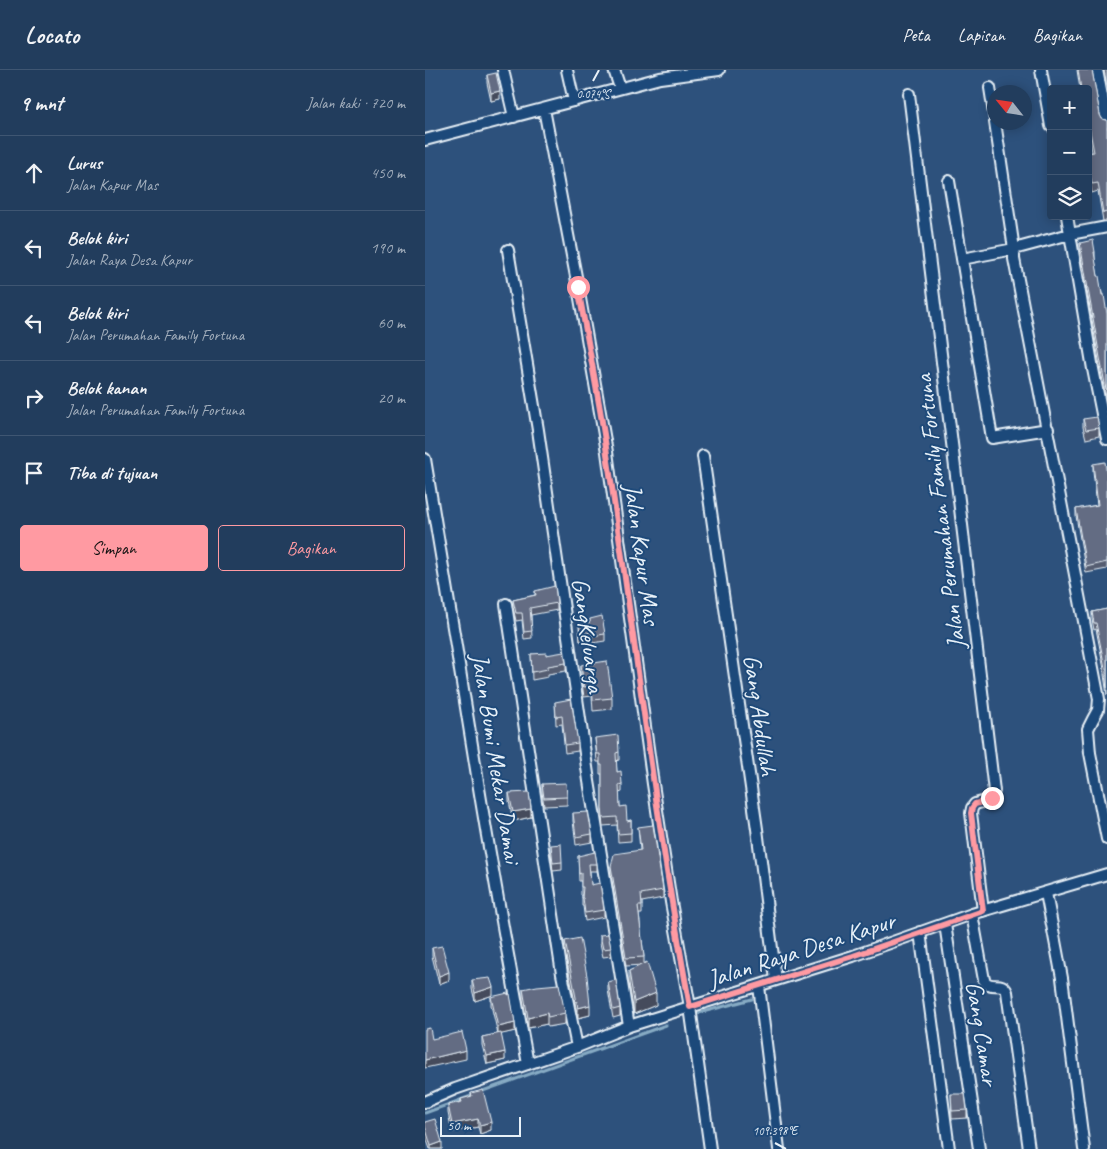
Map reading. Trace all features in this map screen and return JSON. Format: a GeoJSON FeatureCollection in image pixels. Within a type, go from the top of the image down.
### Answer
{"type":"FeatureCollection","features":[{"type":"Feature","properties":{"kind":"street"},"geometry":{"type":"LineString","coordinates":[[503,70],[514,117]]}},
{"type":"Feature","properties":{"kind":"street"},"geometry":{"type":"LineString","coordinates":[[567,70],[574,101]]}},
{"type":"Feature","properties":{"kind":"street"},"geometry":{"type":"LineString","coordinates":[[614,70],[620,88]]}},
{"type":"Feature","properties":{"kind":"street"},"geometry":{"type":"LineString","coordinates":[[425,140],[660,78],[719,70]]}},
{"type":"Feature","properties":{"kind":"street"},"geometry":{"type":"LineString","coordinates":[[1041,70],[1047,104]]}},
{"type":"Feature","properties":{"kind":"street"},"geometry":{"type":"LineString","coordinates":[[1097,70],[1107,122]]}},
{"type":"Feature","properties":{"kind":"street","name":"Jalan Perumahan Family Fortuna"},"geometry":{"type":"LineString","coordinates":[[909,94],[994,792],[989,800],[975,804],[971,813],[983,911]]}},
{"type":"Feature","properties":{"kind":"street","name":"Jalan Kapur Mas"},"geometry":{"type":"LineString","coordinates":[[544,109],[607,452],[653,784],[671,902],[690,1007],[710,1149]]}},
{"type":"Feature","properties":{"kind":"street"},"geometry":{"type":"LineString","coordinates":[[996,130],[1014,260],[1099,699],[1099,710],[1088,728],[1090,753],[1107,839]]}},
{"type":"Feature","properties":{"kind":"street"},"geometry":{"type":"LineString","coordinates":[[949,181],[992,438],[1048,429]]}},
{"type":"Feature","properties":{"kind":"street"},"geometry":{"type":"LineString","coordinates":[[1068,220],[1107,439]]}},
{"type":"Feature","properties":{"kind":"street"},"geometry":{"type":"LineString","coordinates":[[962,259],[1107,227]]}},
{"type":"Feature","properties":{"kind":"street","name":"GangKeluarga"},"geometry":{"type":"LineString","coordinates":[[508,250],[538,430],[588,772],[629,1026]]}},
{"type":"Feature","properties":{"kind":"street","name":"Gang Abdullah"},"geometry":{"type":"LineString","coordinates":[[703,456],[757,829],[776,980]]}},
{"type":"Feature","properties":{"kind":"street","name":"Jalan Bumi Mekar Damai"},"geometry":{"type":"LineString","coordinates":[[425,460],[487,836],[528,1064]]}},
{"type":"Feature","properties":{"kind":"street"},"geometry":{"type":"LineString","coordinates":[[505,604],[562,974],[577,1047]]}},
{"type":"Feature","properties":{"kind":"street","name":"Jalan Raya Desa Kapur"},"geometry":{"type":"LineString","coordinates":[[425,1102],[455,1089],[577,1047],[629,1026],[853,956],[973,914],[1107,874]]}},
{"type":"Feature","properties":{"kind":"street"},"geometry":{"type":"LineString","coordinates":[[1046,893],[1061,978],[1084,1149]]}},
{"type":"Feature","properties":{"kind":"street"},"geometry":{"type":"LineString","coordinates":[[973,914],[984,980],[987,985],[1003,986],[1007,992],[1029,1149]]}},
{"type":"Feature","properties":{"kind":"street","name":"Gang Camar"},"geometry":{"type":"LineString","coordinates":[[945,924],[979,1149]]}},
{"type":"Feature","properties":{"kind":"street"},"geometry":{"type":"LineString","coordinates":[[920,932],[949,1149]]}},
{"type":"Feature","properties":{"kind":"street"},"geometry":{"type":"LineString","coordinates":[[759,986],[779,1149]]}},
{"type":"Feature","properties":{"kind":"building"},"geometry":{"type":"Polygon","coordinates":[[[1078,70],[1092,70],[1100,115],[1102,119],[1107,120],[1107,212],[1103,213],[1098,183],[1092,184],[1092,152],[1094,152],[1092,142],[1092,85],[1080,85],[1078,70]]]}},
{"type":"Feature","properties":{"kind":"building"},"geometry":{"type":"Polygon","coordinates":[[[496,73],[500,91],[491,93],[487,75],[496,73]]]}},
{"type":"Feature","properties":{"kind":"building"},"geometry":{"type":"Polygon","coordinates":[[[1093,240],[1098,276],[1107,314],[1107,389],[1080,243],[1093,240]]]}},
{"type":"Feature","properties":{"kind":"building"},"geometry":{"type":"Polygon","coordinates":[[[1097,417],[1099,428],[1086,430],[1083,419],[1097,417]]]}},
{"type":"Feature","properties":{"kind":"building"},"geometry":{"type":"Polygon","coordinates":[[[1105,462],[1107,478],[1107,562],[1086,567],[1076,509],[1098,505],[1093,464],[1105,462]]]}},
{"type":"Feature","properties":{"kind":"building"},"geometry":{"type":"Polygon","coordinates":[[[555,586],[557,603],[530,608],[532,631],[524,632],[522,613],[516,613],[513,600],[536,595],[535,591],[555,586]]]}},
{"type":"Feature","properties":{"kind":"building"},"geometry":{"type":"Polygon","coordinates":[[[1107,609],[1107,688],[1105,668],[1092,612],[1107,609]]]}},
{"type":"Feature","properties":{"kind":"building"},"geometry":{"type":"Polygon","coordinates":[[[602,616],[605,634],[592,636],[592,632],[580,634],[579,625],[590,622],[590,619],[602,616]]]}},
{"type":"Feature","properties":{"kind":"building"},"geometry":{"type":"Polygon","coordinates":[[[564,652],[566,663],[548,666],[548,669],[532,672],[531,654],[546,653],[546,655],[564,652]]]}},
{"type":"Feature","properties":{"kind":"building"},"geometry":{"type":"Polygon","coordinates":[[[607,661],[612,698],[593,700],[592,686],[584,687],[581,665],[607,661]]]}},
{"type":"Feature","properties":{"kind":"building"},"geometry":{"type":"Polygon","coordinates":[[[571,699],[578,743],[565,745],[562,716],[556,717],[555,702],[571,699]]]}},
{"type":"Feature","properties":{"kind":"building"},"geometry":{"type":"Polygon","coordinates":[[[618,735],[619,752],[616,753],[617,772],[621,771],[622,784],[619,785],[620,807],[626,806],[627,821],[631,820],[631,833],[618,834],[617,817],[603,818],[602,765],[600,765],[600,754],[597,754],[595,738],[618,735]]]}},
{"type":"Feature","properties":{"kind":"building"},"geometry":{"type":"Polygon","coordinates":[[[566,783],[567,797],[544,798],[542,784],[566,783]]]}},
{"type":"Feature","properties":{"kind":"building"},"geometry":{"type":"Polygon","coordinates":[[[529,792],[531,809],[513,812],[509,793],[529,792]]]}},
{"type":"Feature","properties":{"kind":"building"},"geometry":{"type":"Polygon","coordinates":[[[588,812],[592,834],[576,837],[573,813],[588,812]]]}},
{"type":"Feature","properties":{"kind":"building"},"geometry":{"type":"Polygon","coordinates":[[[653,825],[663,890],[641,894],[642,906],[638,906],[644,957],[626,958],[611,866],[614,854],[641,850],[638,827],[653,825]]]}},
{"type":"Feature","properties":{"kind":"building"},"geometry":{"type":"Polygon","coordinates":[[[561,844],[562,862],[553,863],[551,845],[561,844]]]}},
{"type":"Feature","properties":{"kind":"building"},"geometry":{"type":"Polygon","coordinates":[[[595,852],[597,864],[589,864],[591,885],[600,883],[604,910],[585,913],[578,856],[595,852]]]}},
{"type":"Feature","properties":{"kind":"building"},"geometry":{"type":"Polygon","coordinates":[[[608,934],[611,948],[603,949],[600,935],[608,934]]]}},
{"type":"Feature","properties":{"kind":"building"},"geometry":{"type":"Polygon","coordinates":[[[580,938],[590,1005],[578,1008],[565,941],[580,938]]]}},
{"type":"Feature","properties":{"kind":"building"},"geometry":{"type":"Polygon","coordinates":[[[442,946],[449,972],[439,976],[432,948],[442,946]]]}},
{"type":"Feature","properties":{"kind":"building"},"geometry":{"type":"Polygon","coordinates":[[[647,962],[656,993],[634,1002],[629,971],[647,962]]]}},
{"type":"Feature","properties":{"kind":"building"},"geometry":{"type":"Polygon","coordinates":[[[490,978],[493,987],[475,993],[472,980],[490,978]]]}},
{"type":"Feature","properties":{"kind":"building"},"geometry":{"type":"Polygon","coordinates":[[[616,980],[620,1008],[613,1010],[608,982],[616,980]]]}},
{"type":"Feature","properties":{"kind":"building"},"geometry":{"type":"Polygon","coordinates":[[[559,984],[565,1013],[548,1017],[547,1013],[528,1018],[523,989],[559,984]]]}},
{"type":"Feature","properties":{"kind":"building"},"geometry":{"type":"Polygon","coordinates":[[[508,993],[508,995],[510,994],[515,1023],[498,1027],[491,997],[508,993]]]}},
{"type":"Feature","properties":{"kind":"building"},"geometry":{"type":"Polygon","coordinates":[[[430,1028],[432,1039],[462,1032],[466,1050],[425,1060],[425,1029],[430,1028]]]}},
{"type":"Feature","properties":{"kind":"building"},"geometry":{"type":"Polygon","coordinates":[[[501,1033],[505,1052],[487,1056],[482,1037],[501,1033]]]}},
{"type":"Feature","properties":{"kind":"building"},"geometry":{"type":"Polygon","coordinates":[[[483,1090],[491,1122],[480,1125],[478,1119],[452,1124],[448,1105],[462,1102],[461,1099],[472,1096],[471,1093],[483,1090]]]}},
{"type":"Feature","properties":{"kind":"building"},"geometry":{"type":"Polygon","coordinates":[[[951,1094],[965,1094],[967,1110],[952,1111],[951,1094]]]}},
{"type":"Feature","properties":{"kind":"building"},"geometry":{"type":"Polygon","coordinates":[[[435,1119],[442,1142],[431,1146],[425,1122],[435,1119]]]}},
{"type":"Feature","properties":{"kind":"waterway"},"geometry":{"type":"LineString","coordinates":[[695,1014],[752,999]]}},
{"type":"Feature","properties":{"kind":"waterway"},"geometry":{"type":"LineString","coordinates":[[480,1092],[666,1025]]}},
{"type":"Feature","properties":{"kind":"waterway"},"geometry":{"type":"LineString","coordinates":[[425,1113],[474,1095]]}},
{"type":"Feature","properties":{"kind":"route"},"geometry":{"type":"LineString","coordinates":[[578,287],[607,452],[653,784],[671,902],[690,1007],[853,956],[983,911],[971,813],[975,804],[992,798]]}}]}
